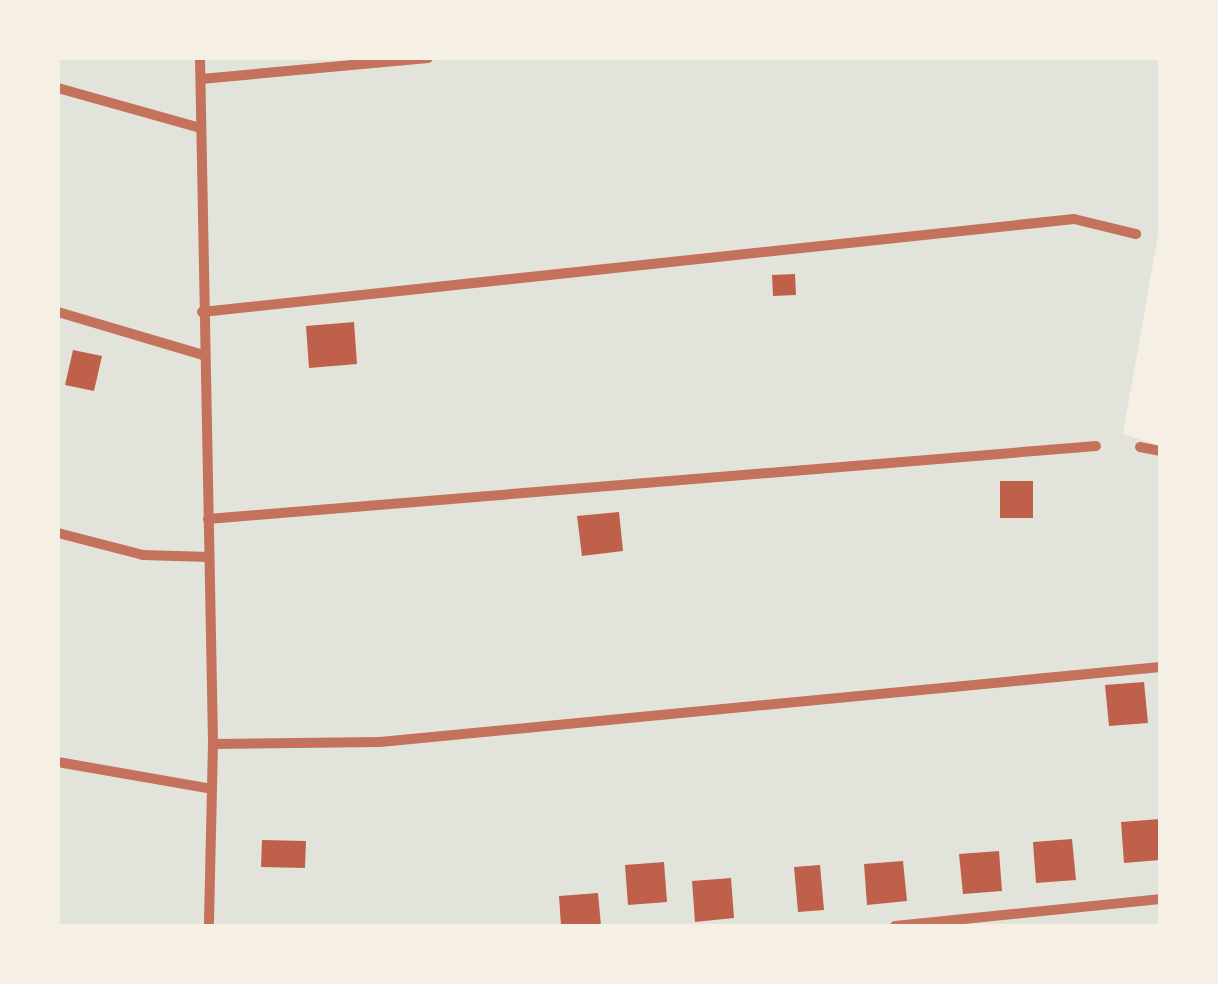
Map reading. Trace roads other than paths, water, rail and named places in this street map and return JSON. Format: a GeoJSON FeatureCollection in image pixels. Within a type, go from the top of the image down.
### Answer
{"type":"FeatureCollection","features":[{"type":"Feature","properties":{"kind":"street"},"geometry":{"type":"LineString","coordinates":[[200,58],[213,744],[209,926]]}},
{"type":"Feature","properties":{"kind":"street"},"geometry":{"type":"LineString","coordinates":[[201,79],[428,58]]}},
{"type":"Feature","properties":{"kind":"street"},"geometry":{"type":"LineString","coordinates":[[58,88],[200,128]]}},
{"type":"Feature","properties":{"kind":"street"},"geometry":{"type":"LineString","coordinates":[[202,312],[1074,220],[1136,234]]}},
{"type":"Feature","properties":{"kind":"street"},"geometry":{"type":"LineString","coordinates":[[58,312],[203,355]]}},
{"type":"Feature","properties":{"kind":"street"},"geometry":{"type":"LineString","coordinates":[[208,520],[1096,446]]}},
{"type":"Feature","properties":{"kind":"street"},"geometry":{"type":"LineString","coordinates":[[1140,448],[1160,451]]}},
{"type":"Feature","properties":{"kind":"street"},"geometry":{"type":"LineString","coordinates":[[58,533],[143,555],[209,557]]}},
{"type":"Feature","properties":{"kind":"street"},"geometry":{"type":"LineString","coordinates":[[213,744],[380,742],[1160,667]]}},
{"type":"Feature","properties":{"kind":"street"},"geometry":{"type":"LineString","coordinates":[[58,762],[212,789]]}},
{"type":"Feature","properties":{"kind":"street"},"geometry":{"type":"LineString","coordinates":[[895,926],[1160,899]]}}]}
